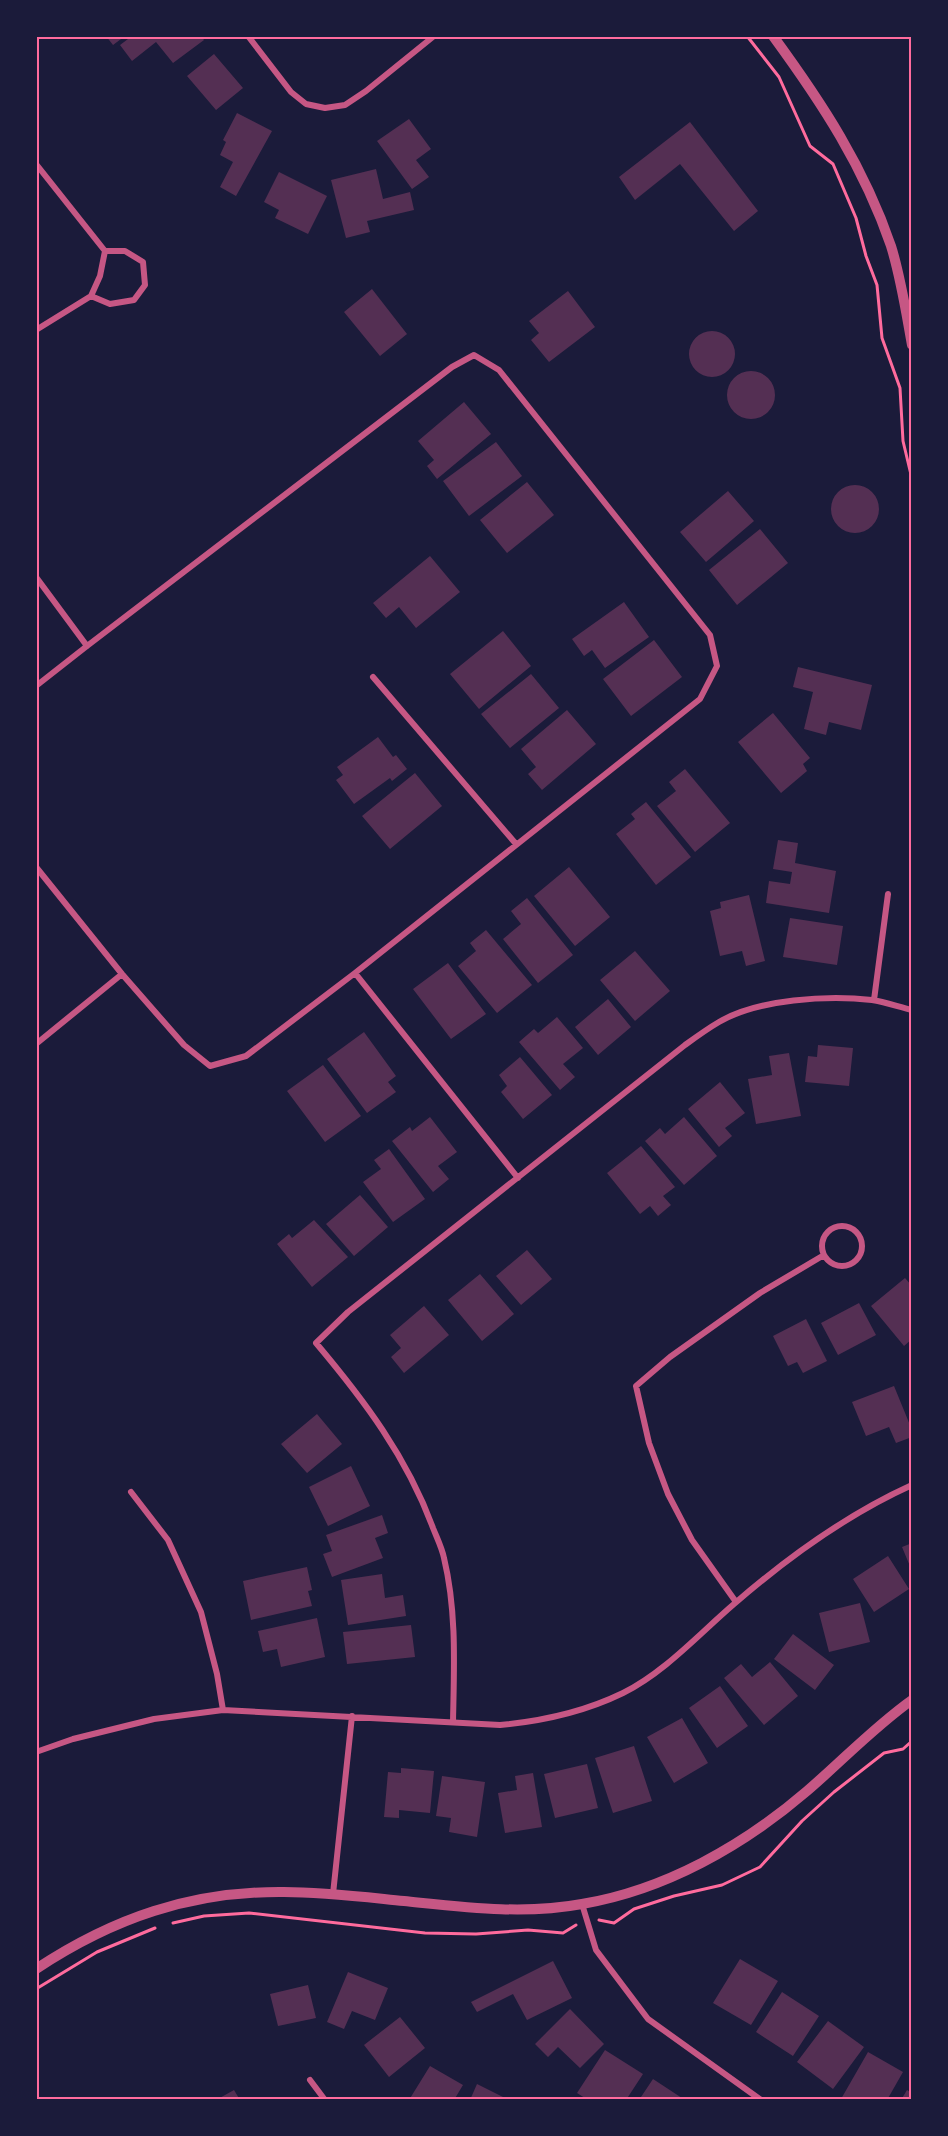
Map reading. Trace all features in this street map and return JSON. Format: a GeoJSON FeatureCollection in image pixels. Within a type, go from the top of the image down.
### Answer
{"type":"FeatureCollection","features":[{"type":"Feature","properties":{"kind":"street"},"geometry":{"type":"LineString","coordinates":[[248,36],[291,92],[306,104],[325,108],[345,105],[366,91],[434,36]]}},
{"type":"Feature","properties":{"kind":"street"},"geometry":{"type":"LineString","coordinates":[[773,36],[815,93],[844,141],[876,206],[901,284],[912,345]]}},
{"type":"Feature","properties":{"kind":"street"},"geometry":{"type":"LineString","coordinates":[[36,164],[105,251],[100,276],[90,296],[36,330]]}},
{"type":"Feature","properties":{"kind":"street"},"geometry":{"type":"LineString","coordinates":[[90,296],[110,304],[134,300],[145,285],[143,262],[125,251],[105,251]]}},
{"type":"Feature","properties":{"kind":"street"},"geometry":{"type":"LineString","coordinates":[[36,686],[452,367],[474,356],[500,370],[710,635],[717,666],[700,699],[355,973],[246,1056],[210,1066],[184,1045],[122,974],[36,867]]}},
{"type":"Feature","properties":{"kind":"street"},"geometry":{"type":"LineString","coordinates":[[36,577],[87,646]]}},
{"type":"Feature","properties":{"kind":"street"},"geometry":{"type":"LineString","coordinates":[[373,677],[516,844]]}},
{"type":"Feature","properties":{"kind":"street"},"geometry":{"type":"LineString","coordinates":[[874,1000],[888,894]]}},
{"type":"Feature","properties":{"kind":"street"},"geometry":{"type":"LineString","coordinates":[[355,973],[518,1178]]}},
{"type":"Feature","properties":{"kind":"street"},"geometry":{"type":"LineString","coordinates":[[36,1044],[122,974]]}},
{"type":"Feature","properties":{"kind":"street"},"geometry":{"type":"LineString","coordinates":[[453,1722],[452,1606],[444,1557],[426,1510],[385,1432],[357,1391],[316,1343],[348,1312],[685,1045],[720,1021],[759,1007],[797,1000],[835,998],[874,1000],[912,1010]]}},
{"type":"Feature","properties":{"kind":"street"},"geometry":{"type":"LineString","coordinates":[[836,1227],[849,1227],[860,1235],[861,1254],[858,1260],[846,1267],[833,1265],[824,1255],[822,1241],[830,1230],[836,1227]]}},
{"type":"Feature","properties":{"kind":"street"},"geometry":{"type":"LineString","coordinates":[[735,1602],[692,1540],[668,1494],[649,1443],[636,1386],[670,1357],[760,1293],[824,1255]]}},
{"type":"Feature","properties":{"kind":"street"},"geometry":{"type":"LineString","coordinates":[[36,1752],[73,1738],[154,1719],[223,1710],[500,1725],[534,1722],[579,1711],[625,1692],[664,1666],[735,1602],[804,1549],[852,1518],[912,1485]]}},
{"type":"Feature","properties":{"kind":"street"},"geometry":{"type":"LineString","coordinates":[[131,1492],[168,1540],[201,1612],[217,1674],[223,1710]]}},
{"type":"Feature","properties":{"kind":"street"},"geometry":{"type":"LineString","coordinates":[[36,1969],[82,1940],[141,1914],[186,1901],[228,1895],[283,1892],[333,1894],[498,1909],[547,1909],[582,1904],[627,1893],[672,1877],[715,1856],[759,1829],[807,1791],[891,1715],[912,1700]]}},
{"type":"Feature","properties":{"kind":"street"},"geometry":{"type":"LineString","coordinates":[[333,1894],[352,1716]]}},
{"type":"Feature","properties":{"kind":"street"},"geometry":{"type":"LineString","coordinates":[[582,1904],[596,1950],[648,2019],[761,2100]]}},
{"type":"Feature","properties":{"kind":"street"},"geometry":{"type":"LineString","coordinates":[[310,2080],[325,2100]]}},
{"type":"Feature","properties":{"kind":"path"},"geometry":{"type":"LineString","coordinates":[[747,36],[779,78],[810,146],[833,164],[856,218],[877,285],[882,338],[900,388],[903,441],[912,479]]}},
{"type":"Feature","properties":{"kind":"building"},"geometry":{"type":"Polygon","coordinates":[[[106,36],[125,36],[113,45],[106,36]]]}},
{"type":"Feature","properties":{"kind":"building"},"geometry":{"type":"Polygon","coordinates":[[[132,36],[201,36],[204,40],[173,63],[156,42],[132,61],[120,45],[132,36]]]}},
{"type":"Feature","properties":{"kind":"building"},"geometry":{"type":"Polygon","coordinates":[[[214,54],[243,88],[216,110],[187,76],[214,54]]]}},
{"type":"Feature","properties":{"kind":"building"},"geometry":{"type":"Polygon","coordinates":[[[237,113],[272,131],[236,196],[220,187],[233,162],[220,155],[226,142],[223,140],[237,113]]]}},
{"type":"Feature","properties":{"kind":"building"},"geometry":{"type":"Polygon","coordinates":[[[409,119],[431,149],[416,160],[429,177],[412,189],[377,141],[409,119]]]}},
{"type":"Feature","properties":{"kind":"building"},"geometry":{"type":"Polygon","coordinates":[[[690,122],[758,211],[734,231],[680,164],[635,200],[619,177],[690,122]]]}},
{"type":"Feature","properties":{"kind":"building"},"geometry":{"type":"Polygon","coordinates":[[[376,169],[383,199],[410,192],[414,210],[367,221],[370,232],[346,238],[331,180],[376,169]]]}},
{"type":"Feature","properties":{"kind":"building"},"geometry":{"type":"Polygon","coordinates":[[[279,172],[327,196],[308,234],[275,218],[279,210],[264,202],[279,172]]]}},
{"type":"Feature","properties":{"kind":"building"},"geometry":{"type":"Polygon","coordinates":[[[372,289],[407,334],[380,356],[344,312],[372,289]]]}},
{"type":"Feature","properties":{"kind":"building"},"geometry":{"type":"Polygon","coordinates":[[[568,291],[595,327],[549,362],[531,340],[539,333],[529,321],[568,291]]]}},
{"type":"Feature","properties":{"kind":"building"},"geometry":{"type":"Polygon","coordinates":[[[717,331],[729,337],[734,345],[734,363],[729,371],[721,376],[707,377],[695,371],[690,363],[689,349],[695,337],[703,332],[717,331]]]}},
{"type":"Feature","properties":{"kind":"building"},"geometry":{"type":"Polygon","coordinates":[[[751,371],[768,378],[775,395],[768,412],[751,419],[734,412],[727,395],[734,378],[751,371]]]}},
{"type":"Feature","properties":{"kind":"building"},"geometry":{"type":"Polygon","coordinates":[[[464,402],[491,434],[437,479],[427,466],[434,460],[418,441],[464,402]]]}},
{"type":"Feature","properties":{"kind":"building"},"geometry":{"type":"Polygon","coordinates":[[[496,442],[522,476],[469,516],[443,481],[496,442]]]}},
{"type":"Feature","properties":{"kind":"building"},"geometry":{"type":"Polygon","coordinates":[[[527,482],[554,515],[507,553],[480,520],[527,482]]]}},
{"type":"Feature","properties":{"kind":"building"},"geometry":{"type":"Polygon","coordinates":[[[850,485],[860,485],[872,492],[879,504],[879,514],[872,526],[860,533],[850,533],[835,522],[831,514],[831,504],[842,489],[850,485]]]}},
{"type":"Feature","properties":{"kind":"building"},"geometry":{"type":"Polygon","coordinates":[[[728,491],[754,521],[706,562],[680,532],[728,491]]]}},
{"type":"Feature","properties":{"kind":"building"},"geometry":{"type":"Polygon","coordinates":[[[760,529],[788,563],[737,605],[709,570],[760,529]]]}},
{"type":"Feature","properties":{"kind":"building"},"geometry":{"type":"Polygon","coordinates":[[[430,556],[460,592],[416,628],[399,607],[386,618],[373,603],[430,556]]]}},
{"type":"Feature","properties":{"kind":"building"},"geometry":{"type":"Polygon","coordinates":[[[624,602],[649,637],[605,668],[592,650],[584,656],[572,639],[624,602]]]}},
{"type":"Feature","properties":{"kind":"building"},"geometry":{"type":"Polygon","coordinates":[[[503,631],[531,666],[479,709],[450,674],[503,631]]]}},
{"type":"Feature","properties":{"kind":"building"},"geometry":{"type":"Polygon","coordinates":[[[654,640],[682,677],[631,716],[603,679],[654,640]]]}},
{"type":"Feature","properties":{"kind":"building"},"geometry":{"type":"Polygon","coordinates":[[[798,667],[872,685],[861,730],[829,722],[826,735],[804,729],[813,692],[793,687],[798,667]]]}},
{"type":"Feature","properties":{"kind":"building"},"geometry":{"type":"Polygon","coordinates":[[[531,674],[559,708],[510,748],[481,714],[531,674]]]}},
{"type":"Feature","properties":{"kind":"building"},"geometry":{"type":"Polygon","coordinates":[[[567,710],[596,744],[542,790],[528,774],[536,767],[521,749],[567,710]]]}},
{"type":"Feature","properties":{"kind":"building"},"geometry":{"type":"Polygon","coordinates":[[[773,713],[810,758],[803,764],[807,771],[781,793],[738,742],[773,713]]]}},
{"type":"Feature","properties":{"kind":"building"},"geometry":{"type":"Polygon","coordinates":[[[378,737],[393,757],[396,755],[407,769],[392,781],[390,778],[354,804],[336,780],[343,775],[337,767],[378,737]]]}},
{"type":"Feature","properties":{"kind":"building"},"geometry":{"type":"Polygon","coordinates":[[[685,769],[730,823],[695,852],[657,806],[676,791],[669,782],[685,769]]]}},
{"type":"Feature","properties":{"kind":"building"},"geometry":{"type":"Polygon","coordinates":[[[415,773],[442,806],[390,849],[362,816],[415,773]]]}},
{"type":"Feature","properties":{"kind":"building"},"geometry":{"type":"Polygon","coordinates":[[[646,802],[691,857],[656,885],[616,834],[635,819],[631,814],[646,802]]]}},
{"type":"Feature","properties":{"kind":"building"},"geometry":{"type":"Polygon","coordinates":[[[778,840],[798,843],[795,863],[836,871],[829,913],[766,903],[769,881],[790,884],[792,872],[773,869],[778,840]]]}},
{"type":"Feature","properties":{"kind":"building"},"geometry":{"type":"Polygon","coordinates":[[[569,867],[610,917],[575,946],[534,896],[569,867]]]}},
{"type":"Feature","properties":{"kind":"building"},"geometry":{"type":"Polygon","coordinates":[[[749,895],[765,961],[746,966],[742,951],[720,956],[710,911],[721,908],[720,902],[749,895]]]}},
{"type":"Feature","properties":{"kind":"building"},"geometry":{"type":"Polygon","coordinates":[[[527,898],[573,955],[538,983],[503,939],[521,924],[511,911],[527,898]]]}},
{"type":"Feature","properties":{"kind":"building"},"geometry":{"type":"Polygon","coordinates":[[[790,918],[843,926],[837,965],[783,957],[790,918]]]}},
{"type":"Feature","properties":{"kind":"building"},"geometry":{"type":"Polygon","coordinates":[[[486,930],[532,985],[497,1013],[458,966],[476,951],[470,943],[486,930]]]}},
{"type":"Feature","properties":{"kind":"building"},"geometry":{"type":"Polygon","coordinates":[[[635,951],[670,991],[635,1021],[600,980],[635,951]]]}},
{"type":"Feature","properties":{"kind":"building"},"geometry":{"type":"Polygon","coordinates":[[[448,963],[486,1014],[451,1039],[413,989],[448,963]]]}},
{"type":"Feature","properties":{"kind":"building"},"geometry":{"type":"Polygon","coordinates":[[[608,999],[631,1027],[598,1055],[575,1027],[608,999]]]}},
{"type":"Feature","properties":{"kind":"building"},"geometry":{"type":"Polygon","coordinates":[[[557,1017],[583,1048],[563,1064],[575,1077],[560,1090],[519,1042],[534,1029],[538,1033],[557,1017]]]}},
{"type":"Feature","properties":{"kind":"building"},"geometry":{"type":"Polygon","coordinates":[[[364,1032],[396,1076],[388,1082],[396,1092],[367,1113],[327,1059],[364,1032]]]}},
{"type":"Feature","properties":{"kind":"building"},"geometry":{"type":"Polygon","coordinates":[[[818,1045],[853,1048],[849,1086],[805,1082],[808,1056],[817,1057],[818,1045]]]}},
{"type":"Feature","properties":{"kind":"building"},"geometry":{"type":"Polygon","coordinates":[[[789,1053],[801,1116],[756,1124],[748,1079],[772,1075],[769,1056],[789,1053]]]}},
{"type":"Feature","properties":{"kind":"building"},"geometry":{"type":"Polygon","coordinates":[[[520,1057],[552,1095],[523,1119],[501,1092],[507,1086],[499,1075],[520,1057]]]}},
{"type":"Feature","properties":{"kind":"building"},"geometry":{"type":"Polygon","coordinates":[[[323,1065],[361,1116],[325,1142],[287,1091],[323,1065]]]}},
{"type":"Feature","properties":{"kind":"building"},"geometry":{"type":"Polygon","coordinates":[[[720,1082],[745,1113],[725,1128],[732,1136],[719,1147],[688,1109],[720,1082]]]}},
{"type":"Feature","properties":{"kind":"building"},"geometry":{"type":"Polygon","coordinates":[[[430,1117],[457,1152],[438,1166],[449,1179],[433,1192],[392,1141],[410,1127],[412,1131],[430,1117]]]}},
{"type":"Feature","properties":{"kind":"building"},"geometry":{"type":"Polygon","coordinates":[[[684,1117],[717,1156],[684,1185],[645,1141],[660,1128],[665,1134],[684,1117]]]}},
{"type":"Feature","properties":{"kind":"building"},"geometry":{"type":"Polygon","coordinates":[[[641,1146],[675,1187],[663,1196],[671,1205],[658,1216],[650,1206],[640,1214],[607,1173],[641,1146]]]}},
{"type":"Feature","properties":{"kind":"building"},"geometry":{"type":"Polygon","coordinates":[[[389,1149],[425,1199],[393,1222],[363,1182],[381,1169],[374,1160],[389,1149]]]}},
{"type":"Feature","properties":{"kind":"building"},"geometry":{"type":"Polygon","coordinates":[[[360,1195],[388,1227],[354,1256],[326,1224],[360,1195]]]}},
{"type":"Feature","properties":{"kind":"building"},"geometry":{"type":"Polygon","coordinates":[[[314,1220],[348,1257],[312,1287],[277,1244],[289,1234],[292,1238],[314,1220]]]}},
{"type":"Feature","properties":{"kind":"building"},"geometry":{"type":"Polygon","coordinates":[[[527,1250],[552,1279],[521,1305],[496,1276],[527,1250]]]}},
{"type":"Feature","properties":{"kind":"building"},"geometry":{"type":"Polygon","coordinates":[[[480,1274],[514,1314],[482,1341],[448,1300],[480,1274]]]}},
{"type":"Feature","properties":{"kind":"building"},"geometry":{"type":"Polygon","coordinates":[[[905,1278],[912,1286],[912,1339],[904,1346],[871,1306],[905,1278]]]}},
{"type":"Feature","properties":{"kind":"building"},"geometry":{"type":"Polygon","coordinates":[[[859,1303],[876,1335],[838,1355],[821,1323],[859,1303]]]}},
{"type":"Feature","properties":{"kind":"building"},"geometry":{"type":"Polygon","coordinates":[[[424,1306],[449,1335],[404,1373],[391,1357],[401,1348],[390,1335],[424,1306]]]}},
{"type":"Feature","properties":{"kind":"building"},"geometry":{"type":"Polygon","coordinates":[[[806,1319],[827,1361],[803,1373],[797,1362],[788,1366],[773,1336],[806,1319]]]}},
{"type":"Feature","properties":{"kind":"building"},"geometry":{"type":"Polygon","coordinates":[[[894,1386],[912,1430],[912,1437],[896,1443],[889,1427],[866,1436],[852,1402],[894,1386]]]}},
{"type":"Feature","properties":{"kind":"building"},"geometry":{"type":"Polygon","coordinates":[[[317,1414],[342,1444],[307,1473],[281,1444],[317,1414]]]}},
{"type":"Feature","properties":{"kind":"building"},"geometry":{"type":"Polygon","coordinates":[[[351,1466],[370,1506],[328,1526],[309,1487],[351,1466]]]}},
{"type":"Feature","properties":{"kind":"building"},"geometry":{"type":"Polygon","coordinates":[[[382,1515],[388,1533],[375,1538],[383,1558],[332,1577],[323,1554],[332,1551],[326,1535],[382,1515]]]}},
{"type":"Feature","properties":{"kind":"building"},"geometry":{"type":"Polygon","coordinates":[[[912,1543],[912,1571],[902,1547],[912,1543]]]}},
{"type":"Feature","properties":{"kind":"building"},"geometry":{"type":"Polygon","coordinates":[[[888,1556],[909,1589],[874,1612],[853,1579],[888,1556]]]}},
{"type":"Feature","properties":{"kind":"building"},"geometry":{"type":"Polygon","coordinates":[[[307,1567],[312,1590],[308,1591],[312,1606],[251,1620],[243,1581],[307,1567]]]}},
{"type":"Feature","properties":{"kind":"building"},"geometry":{"type":"Polygon","coordinates":[[[382,1574],[385,1598],[403,1595],[406,1616],[348,1625],[341,1580],[382,1574]]]}},
{"type":"Feature","properties":{"kind":"building"},"geometry":{"type":"Polygon","coordinates":[[[860,1603],[870,1642],[829,1652],[819,1613],[860,1603]]]}},
{"type":"Feature","properties":{"kind":"building"},"geometry":{"type":"Polygon","coordinates":[[[317,1618],[325,1657],[281,1667],[277,1649],[263,1652],[258,1631],[317,1618]]]}},
{"type":"Feature","properties":{"kind":"building"},"geometry":{"type":"Polygon","coordinates":[[[411,1625],[415,1657],[347,1664],[343,1632],[411,1625]]]}},
{"type":"Feature","properties":{"kind":"building"},"geometry":{"type":"Polygon","coordinates":[[[793,1634],[834,1665],[815,1690],[774,1659],[793,1634]]]}},
{"type":"Feature","properties":{"kind":"building"},"geometry":{"type":"Polygon","coordinates":[[[770,1662],[798,1696],[764,1725],[724,1678],[741,1664],[752,1677],[770,1662]]]}},
{"type":"Feature","properties":{"kind":"building"},"geometry":{"type":"Polygon","coordinates":[[[720,1686],[748,1726],[717,1748],[689,1708],[720,1686]]]}},
{"type":"Feature","properties":{"kind":"building"},"geometry":{"type":"Polygon","coordinates":[[[682,1718],[708,1763],[674,1783],[647,1737],[682,1718]]]}},
{"type":"Feature","properties":{"kind":"building"},"geometry":{"type":"Polygon","coordinates":[[[634,1746],[652,1801],[613,1813],[595,1758],[634,1746]]]}},
{"type":"Feature","properties":{"kind":"building"},"geometry":{"type":"Polygon","coordinates":[[[587,1764],[598,1808],[555,1818],[544,1774],[587,1764]]]}},
{"type":"Feature","properties":{"kind":"building"},"geometry":{"type":"Polygon","coordinates":[[[401,1768],[434,1771],[430,1813],[399,1810],[399,1818],[384,1817],[388,1772],[401,1773],[401,1768]]]}},
{"type":"Feature","properties":{"kind":"building"},"geometry":{"type":"Polygon","coordinates":[[[533,1773],[542,1827],[505,1833],[498,1793],[517,1790],[515,1776],[533,1773]]]}},
{"type":"Feature","properties":{"kind":"building"},"geometry":{"type":"Polygon","coordinates":[[[442,1776],[485,1782],[477,1837],[449,1832],[451,1818],[436,1816],[442,1776]]]}},
{"type":"Feature","properties":{"kind":"building"},"geometry":{"type":"Polygon","coordinates":[[[740,1959],[778,1981],[751,2025],[713,2003],[740,1959]]]}},
{"type":"Feature","properties":{"kind":"building"},"geometry":{"type":"Polygon","coordinates":[[[553,1961],[572,1998],[527,2020],[513,1994],[477,2012],[471,2002],[553,1961]]]}},
{"type":"Feature","properties":{"kind":"building"},"geometry":{"type":"Polygon","coordinates":[[[348,1972],[388,1988],[375,2020],[352,2011],[344,2029],[327,2022],[348,1972]]]}},
{"type":"Feature","properties":{"kind":"building"},"geometry":{"type":"Polygon","coordinates":[[[308,1985],[316,2018],[278,2026],[270,1994],[308,1985]]]}},
{"type":"Feature","properties":{"kind":"building"},"geometry":{"type":"Polygon","coordinates":[[[782,1992],[819,2016],[793,2056],[756,2032],[782,1992]]]}},
{"type":"Feature","properties":{"kind":"building"},"geometry":{"type":"Polygon","coordinates":[[[570,2009],[604,2044],[580,2068],[558,2047],[548,2057],[535,2044],[570,2009]]]}},
{"type":"Feature","properties":{"kind":"building"},"geometry":{"type":"Polygon","coordinates":[[[400,2017],[425,2048],[389,2077],[364,2045],[400,2017]]]}},
{"type":"Feature","properties":{"kind":"building"},"geometry":{"type":"Polygon","coordinates":[[[828,2021],[864,2047],[833,2089],[797,2062],[828,2021]]]}},
{"type":"Feature","properties":{"kind":"building"},"geometry":{"type":"Polygon","coordinates":[[[605,2050],[643,2074],[626,2100],[588,2100],[577,2093],[605,2050]]]}},
{"type":"Feature","properties":{"kind":"building"},"geometry":{"type":"Polygon","coordinates":[[[868,2052],[903,2072],[887,2100],[841,2099],[868,2052]]]}},
{"type":"Feature","properties":{"kind":"building"},"geometry":{"type":"Polygon","coordinates":[[[430,2066],[463,2085],[454,2100],[409,2100],[430,2066]]]}},
{"type":"Feature","properties":{"kind":"building"},"geometry":{"type":"Polygon","coordinates":[[[653,2079],[685,2100],[639,2100],[653,2079]]]}},
{"type":"Feature","properties":{"kind":"building"},"geometry":{"type":"Polygon","coordinates":[[[477,2084],[509,2100],[470,2100],[477,2084]]]}},
{"type":"Feature","properties":{"kind":"building"},"geometry":{"type":"Polygon","coordinates":[[[234,2090],[240,2100],[216,2100],[234,2090]]]}},
{"type":"Feature","properties":{"kind":"building"},"geometry":{"type":"Polygon","coordinates":[[[907,2090],[912,2093],[912,2100],[901,2100],[907,2090]]]}}]}
